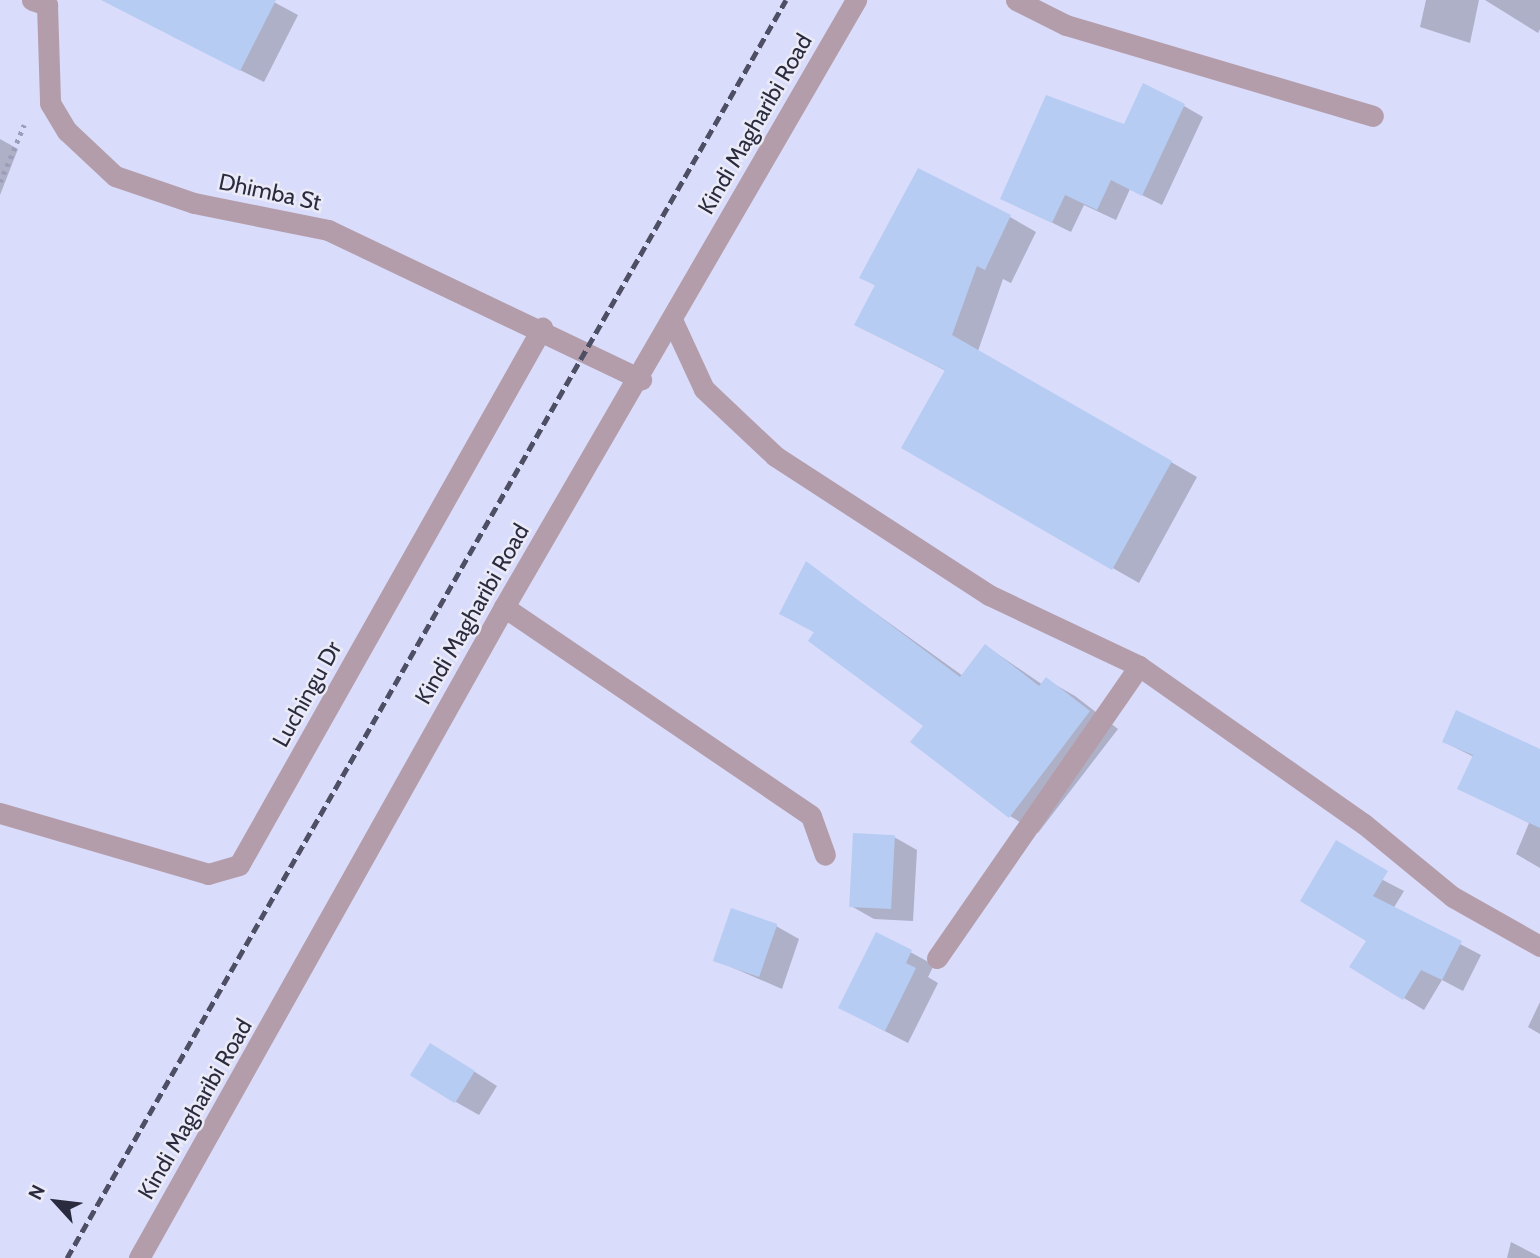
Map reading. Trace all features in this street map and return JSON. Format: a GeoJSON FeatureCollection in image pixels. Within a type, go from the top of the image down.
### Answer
{"type":"FeatureCollection","features":[{"type":"Feature","properties":{"kind":"street","name":"Kindi Magharibi Road"},"geometry":{"type":"LineString","coordinates":[[139,1258],[504,607],[641,379],[856,0]]}},
{"type":"Feature","properties":{"kind":"street"},"geometry":{"type":"LineString","coordinates":[[1017,0],[1066,25],[1374,116]]}},
{"type":"Feature","properties":{"kind":"street","name":"Dhimba St"},"geometry":{"type":"LineString","coordinates":[[43,2],[50,103],[66,131],[115,176],[194,203],[328,230],[542,328],[641,379]]}},
{"type":"Feature","properties":{"kind":"street"},"geometry":{"type":"LineString","coordinates":[[673,322],[704,389],[775,456],[989,595],[1139,666],[1364,824],[1453,897],[1540,946]]}},
{"type":"Feature","properties":{"kind":"street","name":"Luchingu Dr"},"geometry":{"type":"LineString","coordinates":[[0,813],[208,874],[239,865],[542,328]]}},
{"type":"Feature","properties":{"kind":"street"},"geometry":{"type":"LineString","coordinates":[[504,607],[811,817],[825,855]]}},
{"type":"Feature","properties":{"kind":"street"},"geometry":{"type":"LineString","coordinates":[[937,958],[1139,666]]}},
{"type":"Feature","properties":{"kind":"building"},"geometry":{"type":"Polygon","coordinates":[[[101,0],[276,0],[240,71],[101,0]]]}},
{"type":"Feature","properties":{"kind":"building"},"geometry":{"type":"Polygon","coordinates":[[[1143,83],[1185,104],[1142,196],[1111,180],[1097,210],[1065,195],[1052,223],[1000,199],[1046,95],[1124,124],[1143,83]]]}},
{"type":"Feature","properties":{"kind":"building"},"geometry":{"type":"Polygon","coordinates":[[[918,168],[1011,215],[985,270],[977,266],[952,335],[1172,461],[1112,570],[901,448],[945,370],[854,325],[875,285],[859,278],[918,168]]]}},
{"type":"Feature","properties":{"kind":"building"},"geometry":{"type":"Polygon","coordinates":[[[806,561],[960,677],[985,644],[1039,686],[1046,677],[1090,711],[1009,818],[910,742],[923,726],[808,641],[814,632],[779,614],[806,561]]]}},
{"type":"Feature","properties":{"kind":"building"},"geometry":{"type":"Polygon","coordinates":[[[1456,710],[1540,749],[1540,828],[1457,789],[1473,755],[1442,742],[1456,710]]]}},
{"type":"Feature","properties":{"kind":"building"},"geometry":{"type":"Polygon","coordinates":[[[853,833],[895,835],[891,909],[849,907],[853,833]]]}},
{"type":"Feature","properties":{"kind":"building"},"geometry":{"type":"Polygon","coordinates":[[[1336,840],[1388,871],[1373,896],[1462,941],[1442,980],[1421,970],[1403,1000],[1349,967],[1366,941],[1300,901],[1336,840]]]}},
{"type":"Feature","properties":{"kind":"building"},"geometry":{"type":"Polygon","coordinates":[[[731,908],[777,924],[759,977],[713,961],[731,908]]]}},
{"type":"Feature","properties":{"kind":"building"},"geometry":{"type":"Polygon","coordinates":[[[876,932],[912,950],[906,963],[916,968],[885,1031],[838,1008],[876,932]]]}},
{"type":"Feature","properties":{"kind":"building"},"geometry":{"type":"Polygon","coordinates":[[[430,1043],[475,1071],[455,1103],[410,1075],[430,1043]]]}},
{"type":"Feature","properties":{"kind":"railway"},"geometry":{"type":"LineString","coordinates":[[67,1258],[786,0]]}}]}
